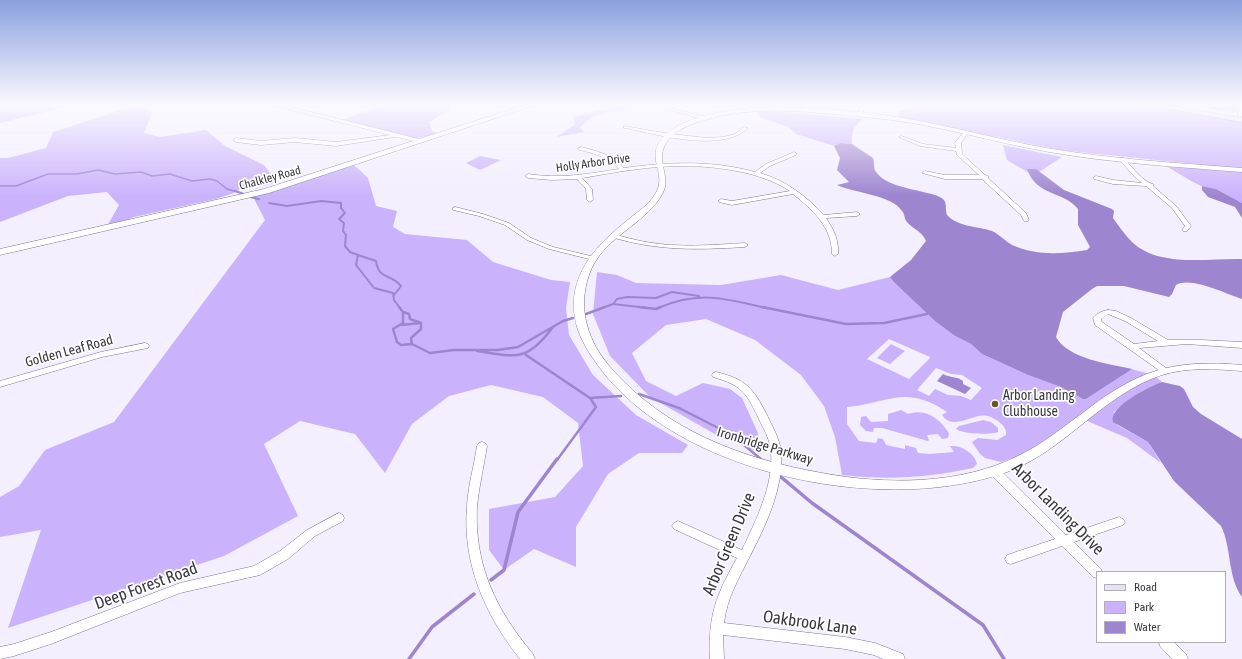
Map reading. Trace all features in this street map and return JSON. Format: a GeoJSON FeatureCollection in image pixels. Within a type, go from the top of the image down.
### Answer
{"type":"FeatureCollection","features":[{"type":"Feature","properties":{"kind":"street"},"geometry":{"type":"LineString","coordinates":[[394,134],[421,140]]}},
{"type":"Feature","properties":{"kind":"street","name":"Chalkley Road"},"geometry":{"type":"LineString","coordinates":[[0,252],[266,191],[310,178],[441,134]]}},
{"type":"Feature","properties":{"kind":"street"},"geometry":{"type":"LineString","coordinates":[[662,134],[700,139],[720,138],[738,134]]}},
{"type":"Feature","properties":{"kind":"street"},"geometry":{"type":"LineString","coordinates":[[965,134],[959,139],[957,150],[962,158],[986,177],[1024,214],[1026,220]]}},
{"type":"Feature","properties":{"kind":"street","name":"Ironbridge Parkway"},"geometry":{"type":"LineString","coordinates":[[970,134],[1052,151],[1242,170]]}},
{"type":"Feature","properties":{"kind":"street"},"geometry":{"type":"LineString","coordinates":[[236,140],[261,143],[295,140],[336,144],[399,135]]}},
{"type":"Feature","properties":{"kind":"street","name":"Ironbridge Parkway"},"geometry":{"type":"LineString","coordinates":[[670,135],[660,148],[658,154],[664,175],[663,185],[656,199],[643,212],[613,236],[593,258],[581,284],[579,312],[581,326],[589,345],[606,370],[635,400],[666,422],[709,444],[775,467],[825,478],[880,484],[948,480],[994,471],[1024,459],[1050,444],[1110,398],[1129,386],[1150,376],[1166,371],[1194,367],[1242,368]]}},
{"type":"Feature","properties":{"kind":"street"},"geometry":{"type":"LineString","coordinates":[[901,137],[926,146],[957,150]]}},
{"type":"Feature","properties":{"kind":"street"},"geometry":{"type":"LineString","coordinates":[[582,149],[604,154],[623,170]]}},
{"type":"Feature","properties":{"kind":"street"},"geometry":{"type":"LineString","coordinates":[[755,174],[768,165],[794,154]]}},
{"type":"Feature","properties":{"kind":"street"},"geometry":{"type":"LineString","coordinates":[[1122,159],[1133,172],[1151,185],[1181,214],[1188,226],[1185,230]]}},
{"type":"Feature","properties":{"kind":"street","name":"Holly Arbor Drive"},"geometry":{"type":"LineString","coordinates":[[528,176],[554,180],[579,178],[623,170],[661,166],[709,167],[755,174],[778,182],[794,192],[822,217],[832,232],[836,247],[835,254]]}},
{"type":"Feature","properties":{"kind":"street"},"geometry":{"type":"LineString","coordinates":[[925,173],[945,177],[986,177]]}},
{"type":"Feature","properties":{"kind":"street"},"geometry":{"type":"LineString","coordinates":[[579,178],[589,190],[590,200]]}},
{"type":"Feature","properties":{"kind":"street"},"geometry":{"type":"LineString","coordinates":[[1096,178],[1113,182],[1151,185]]}},
{"type":"Feature","properties":{"kind":"street"},"geometry":{"type":"LineString","coordinates":[[721,201],[732,203],[794,192]]}},
{"type":"Feature","properties":{"kind":"street"},"geometry":{"type":"LineString","coordinates":[[455,209],[494,219],[513,228],[529,239],[551,248],[593,258]]}},
{"type":"Feature","properties":{"kind":"street"},"geometry":{"type":"LineString","coordinates":[[822,217],[857,214]]}},
{"type":"Feature","properties":{"kind":"street"},"geometry":{"type":"LineString","coordinates":[[613,236],[634,243],[669,248],[745,245]]}},
{"type":"Feature","properties":{"kind":"street"},"geometry":{"type":"LineString","coordinates":[[1165,342],[1140,326],[1113,313],[1106,312],[1097,318],[1098,323],[1166,371]]}},
{"type":"Feature","properties":{"kind":"street"},"geometry":{"type":"LineString","coordinates":[[1132,347],[1165,342],[1202,342],[1242,345]]}},
{"type":"Feature","properties":{"kind":"street","name":"Golden Leaf Road"},"geometry":{"type":"LineString","coordinates":[[0,384],[101,354],[145,346]]}},
{"type":"Feature","properties":{"kind":"street","name":"Arbor Green Drive"},"geometry":{"type":"LineString","coordinates":[[716,375],[740,383],[751,394],[773,440],[776,451],[775,467],[764,512],[725,593],[716,628],[717,659]]}},
{"type":"Feature","properties":{"kind":"street"},"geometry":{"type":"LineString","coordinates":[[482,446],[472,507],[471,528],[476,564],[494,613],[509,636],[528,659]]}},
{"type":"Feature","properties":{"kind":"street","name":"Arbor Landing Drive"},"geometry":{"type":"LineString","coordinates":[[994,471],[1096,572]]}},
{"type":"Feature","properties":{"kind":"street","name":"Deep Forest Road"},"geometry":{"type":"LineString","coordinates":[[0,653],[51,638],[180,588],[256,571],[284,555],[310,533],[339,518]]}},
{"type":"Feature","properties":{"kind":"street"},"geometry":{"type":"LineString","coordinates":[[1011,559],[1118,522]]}},
{"type":"Feature","properties":{"kind":"street"},"geometry":{"type":"LineString","coordinates":[[678,526],[744,556]]}},
{"type":"Feature","properties":{"kind":"street","name":"Oakbrook Lane"},"geometry":{"type":"LineString","coordinates":[[716,628],[845,643],[875,649],[898,659]]}},
{"type":"Feature","properties":{"kind":"street"},"geometry":{"type":"LineString","coordinates":[[1166,643],[1181,659]]}},
{"type":"Feature","properties":{"kind":"green space"},"geometry":{"type":"Polygon","coordinates":[[[52,134],[147,134],[160,137],[181,134],[210,134],[225,146],[264,165],[277,182],[263,186],[243,187],[234,193],[216,199],[134,217],[124,222],[107,226],[119,205],[107,192],[68,196],[0,222],[0,158],[8,158],[46,148],[52,134]]]}},
{"type":"Feature","properties":{"kind":"green space"},"geometry":{"type":"Polygon","coordinates":[[[399,134],[439,134],[417,138],[399,134]]]}},
{"type":"Feature","properties":{"kind":"green space"},"geometry":{"type":"Polygon","coordinates":[[[561,134],[575,134],[557,137],[561,134]]]}},
{"type":"Feature","properties":{"kind":"green space"},"geometry":{"type":"Polygon","coordinates":[[[796,134],[853,134],[852,144],[840,143],[834,146],[796,134]]]}},
{"type":"Feature","properties":{"kind":"green space"},"geometry":{"type":"Polygon","coordinates":[[[980,134],[1242,134],[1242,169],[1060,150],[980,134]]]}},
{"type":"Feature","properties":{"kind":"green space"},"geometry":{"type":"Polygon","coordinates":[[[1003,145],[1062,157],[1039,172],[1037,170],[1028,171],[1029,173],[1007,160],[1003,145]]]}},
{"type":"Feature","properties":{"kind":"green space"},"geometry":{"type":"Polygon","coordinates":[[[480,156],[501,160],[480,170],[466,163],[480,156]]]}},
{"type":"Feature","properties":{"kind":"green space"},"geometry":{"type":"Polygon","coordinates":[[[354,165],[368,178],[376,206],[397,211],[393,227],[405,234],[467,240],[493,262],[551,280],[570,282],[566,308],[569,335],[593,375],[636,415],[688,445],[682,453],[639,453],[608,474],[576,527],[576,567],[534,549],[504,570],[489,550],[489,509],[555,497],[583,466],[578,423],[543,397],[491,385],[449,396],[412,424],[385,473],[355,434],[300,421],[264,444],[298,516],[224,556],[8,628],[41,530],[0,537],[0,497],[19,486],[45,450],[114,422],[265,220],[252,195],[354,165]]]}},
{"type":"Feature","properties":{"kind":"green space"},"geometry":{"type":"Polygon","coordinates":[[[1164,165],[1242,172],[1242,203],[1216,189],[1201,186],[1164,165]]]}},
{"type":"Feature","properties":{"kind":"green space"},"geometry":{"type":"Polygon","coordinates":[[[597,272],[617,275],[636,283],[721,285],[781,275],[838,290],[890,277],[936,322],[955,336],[971,344],[982,354],[1028,375],[1061,387],[1083,399],[1086,399],[1131,369],[1154,375],[1162,382],[1142,391],[1114,412],[1117,425],[1148,442],[1161,463],[1127,438],[1078,417],[1025,454],[1001,462],[985,458],[980,454],[972,442],[978,438],[997,440],[1006,435],[1005,428],[999,422],[987,416],[977,416],[961,421],[951,422],[942,415],[947,412],[920,399],[908,397],[886,399],[847,407],[847,424],[859,441],[876,443],[878,438],[883,439],[886,445],[905,449],[905,445],[916,448],[918,453],[929,454],[954,452],[950,446],[954,446],[967,450],[976,460],[977,464],[973,468],[923,476],[892,478],[842,475],[835,437],[824,406],[801,375],[755,340],[706,319],[666,325],[632,353],[646,381],[676,396],[703,383],[730,389],[742,398],[758,433],[756,451],[720,437],[650,397],[610,356],[593,314],[597,272]],[[889,339],[867,359],[909,379],[930,358],[930,357],[889,339]],[[936,368],[917,390],[929,396],[935,389],[948,395],[961,396],[971,400],[982,388],[962,375],[951,374],[936,368]]]}},
{"type":"Feature","properties":{"kind":"green space"},"geometry":{"type":"Polygon","coordinates":[[[891,344],[905,351],[890,364],[877,358],[891,344]]]}},
{"type":"Feature","properties":{"kind":"green space"},"geometry":{"type":"Polygon","coordinates":[[[901,410],[908,414],[921,412],[932,416],[941,423],[949,433],[948,438],[942,439],[938,434],[927,435],[928,441],[882,428],[874,428],[873,432],[866,431],[860,425],[861,417],[866,416],[871,422],[888,421],[888,414],[901,410]]]}},
{"type":"Feature","properties":{"kind":"green space"},"geometry":{"type":"Polygon","coordinates":[[[983,420],[991,422],[998,428],[998,432],[976,434],[959,431],[956,429],[959,426],[983,420]]]}},
{"type":"Feature","properties":{"kind":"water"},"geometry":{"type":"Polygon","coordinates":[[[840,143],[852,144],[873,158],[876,172],[882,178],[891,183],[901,187],[932,194],[944,200],[947,215],[957,222],[992,231],[1012,245],[1030,251],[1059,253],[1087,250],[1090,247],[1078,225],[1078,209],[1072,203],[1037,184],[1031,178],[1027,169],[1036,169],[1064,190],[1112,209],[1114,211],[1113,218],[1122,230],[1132,242],[1143,250],[1170,259],[1242,259],[1242,299],[1209,287],[1190,283],[1176,285],[1169,297],[1124,286],[1097,286],[1092,289],[1063,312],[1056,337],[1070,351],[1090,359],[1132,369],[1086,399],[1083,399],[1061,387],[1028,375],[982,354],[971,344],[955,336],[936,322],[894,282],[890,277],[911,260],[926,241],[920,233],[907,222],[903,212],[890,201],[837,185],[849,182],[837,170],[840,158],[834,146],[840,143]]]}},
{"type":"Feature","properties":{"kind":"water"},"geometry":{"type":"Polygon","coordinates":[[[1202,186],[1216,189],[1242,203],[1242,218],[1235,207],[1208,197],[1202,190],[1202,186]]]}},
{"type":"Feature","properties":{"kind":"water"},"geometry":{"type":"Polygon","coordinates":[[[943,374],[961,379],[963,384],[971,388],[965,394],[937,381],[943,374]]]}},
{"type":"Feature","properties":{"kind":"water"},"geometry":{"type":"Polygon","coordinates":[[[1162,382],[1180,386],[1184,389],[1193,407],[1201,414],[1242,439],[1242,597],[1234,580],[1227,543],[1221,526],[1174,481],[1148,442],[1113,422],[1113,416],[1123,404],[1140,392],[1162,382]]]}},
{"type":"Feature","properties":{"kind":"waterway"},"geometry":{"type":"LineString","coordinates":[[0,186],[16,186],[48,174],[77,174],[98,170],[115,174],[141,172],[152,176],[170,174],[192,181],[210,179],[217,181],[227,189],[238,192]]}},
{"type":"Feature","properties":{"kind":"waterway"},"geometry":{"type":"LineString","coordinates":[[238,192],[244,194]]}},
{"type":"Feature","properties":{"kind":"waterway"},"geometry":{"type":"LineString","coordinates":[[250,197],[259,199]]}},
{"type":"Feature","properties":{"kind":"waterway"},"geometry":{"type":"LineString","coordinates":[[269,203],[287,206],[321,201],[341,203],[341,208],[345,213],[339,219],[344,223],[343,231],[346,235],[345,246],[350,252],[358,255]]}},
{"type":"Feature","properties":{"kind":"waterway"},"geometry":{"type":"LineString","coordinates":[[358,255],[376,261],[380,272],[393,279],[401,286],[394,295]]}},
{"type":"Feature","properties":{"kind":"waterway"},"geometry":{"type":"LineString","coordinates":[[358,255],[356,265],[374,288],[393,293],[394,300],[400,308]]}},
{"type":"Feature","properties":{"kind":"waterway"},"geometry":{"type":"LineString","coordinates":[[613,304],[617,299],[627,297],[656,298],[672,292],[699,296]]}},
{"type":"Feature","properties":{"kind":"waterway"},"geometry":{"type":"LineString","coordinates":[[658,308],[673,302],[700,298],[725,299],[767,308]]}},
{"type":"Feature","properties":{"kind":"waterway"},"geometry":{"type":"LineString","coordinates":[[602,308],[613,304]]}},
{"type":"Feature","properties":{"kind":"waterway"},"geometry":{"type":"LineString","coordinates":[[613,304],[648,308]]}},
{"type":"Feature","properties":{"kind":"waterway"},"geometry":{"type":"LineString","coordinates":[[399,307],[403,312]]}},
{"type":"Feature","properties":{"kind":"waterway"},"geometry":{"type":"LineString","coordinates":[[586,314],[605,307]]}},
{"type":"Feature","properties":{"kind":"waterway"},"geometry":{"type":"LineString","coordinates":[[639,307],[656,309],[661,307]]}},
{"type":"Feature","properties":{"kind":"waterway"},"geometry":{"type":"LineString","coordinates":[[762,307],[846,324],[884,323],[927,314]]}},
{"type":"Feature","properties":{"kind":"waterway"},"geometry":{"type":"LineString","coordinates":[[403,312],[409,314],[410,319],[421,323]]}},
{"type":"Feature","properties":{"kind":"waterway"},"geometry":{"type":"LineString","coordinates":[[403,312],[403,323],[393,329],[397,342],[401,345],[412,344]]}},
{"type":"Feature","properties":{"kind":"waterway"},"geometry":{"type":"LineString","coordinates":[[412,344],[430,353],[454,350],[498,350],[518,347],[563,321],[573,318]]}},
{"type":"Feature","properties":{"kind":"waterway"},"geometry":{"type":"LineString","coordinates":[[401,325],[421,323]]}},
{"type":"Feature","properties":{"kind":"waterway"},"geometry":{"type":"LineString","coordinates":[[412,344],[411,338],[421,329],[421,323]]}},
{"type":"Feature","properties":{"kind":"waterway"},"geometry":{"type":"LineString","coordinates":[[477,351],[502,355],[528,352],[536,346],[553,327]]}},
{"type":"Feature","properties":{"kind":"waterway"},"geometry":{"type":"LineString","coordinates":[[526,355],[590,398]]}},
{"type":"Feature","properties":{"kind":"waterway"},"geometry":{"type":"LineString","coordinates":[[639,394],[679,408],[732,435],[762,460]]}},
{"type":"Feature","properties":{"kind":"waterway"},"geometry":{"type":"LineString","coordinates":[[590,398],[621,396]]}},
{"type":"Feature","properties":{"kind":"waterway"},"geometry":{"type":"LineString","coordinates":[[557,460],[596,407],[590,398]]}},
{"type":"Feature","properties":{"kind":"waterway"},"geometry":{"type":"LineString","coordinates":[[491,580],[504,570],[518,512],[557,459]]}},
{"type":"Feature","properties":{"kind":"waterway"},"geometry":{"type":"LineString","coordinates":[[781,477],[812,503],[983,625],[1004,659]]}},
{"type":"Feature","properties":{"kind":"waterway"},"geometry":{"type":"LineString","coordinates":[[409,659],[432,627],[474,594]]}},
{"type":"Feature","properties":{"kind":"place","name":"Arbor Landing Clubhouse"},"geometry":{"type":"Point","coordinates":[995,404]}}]}
